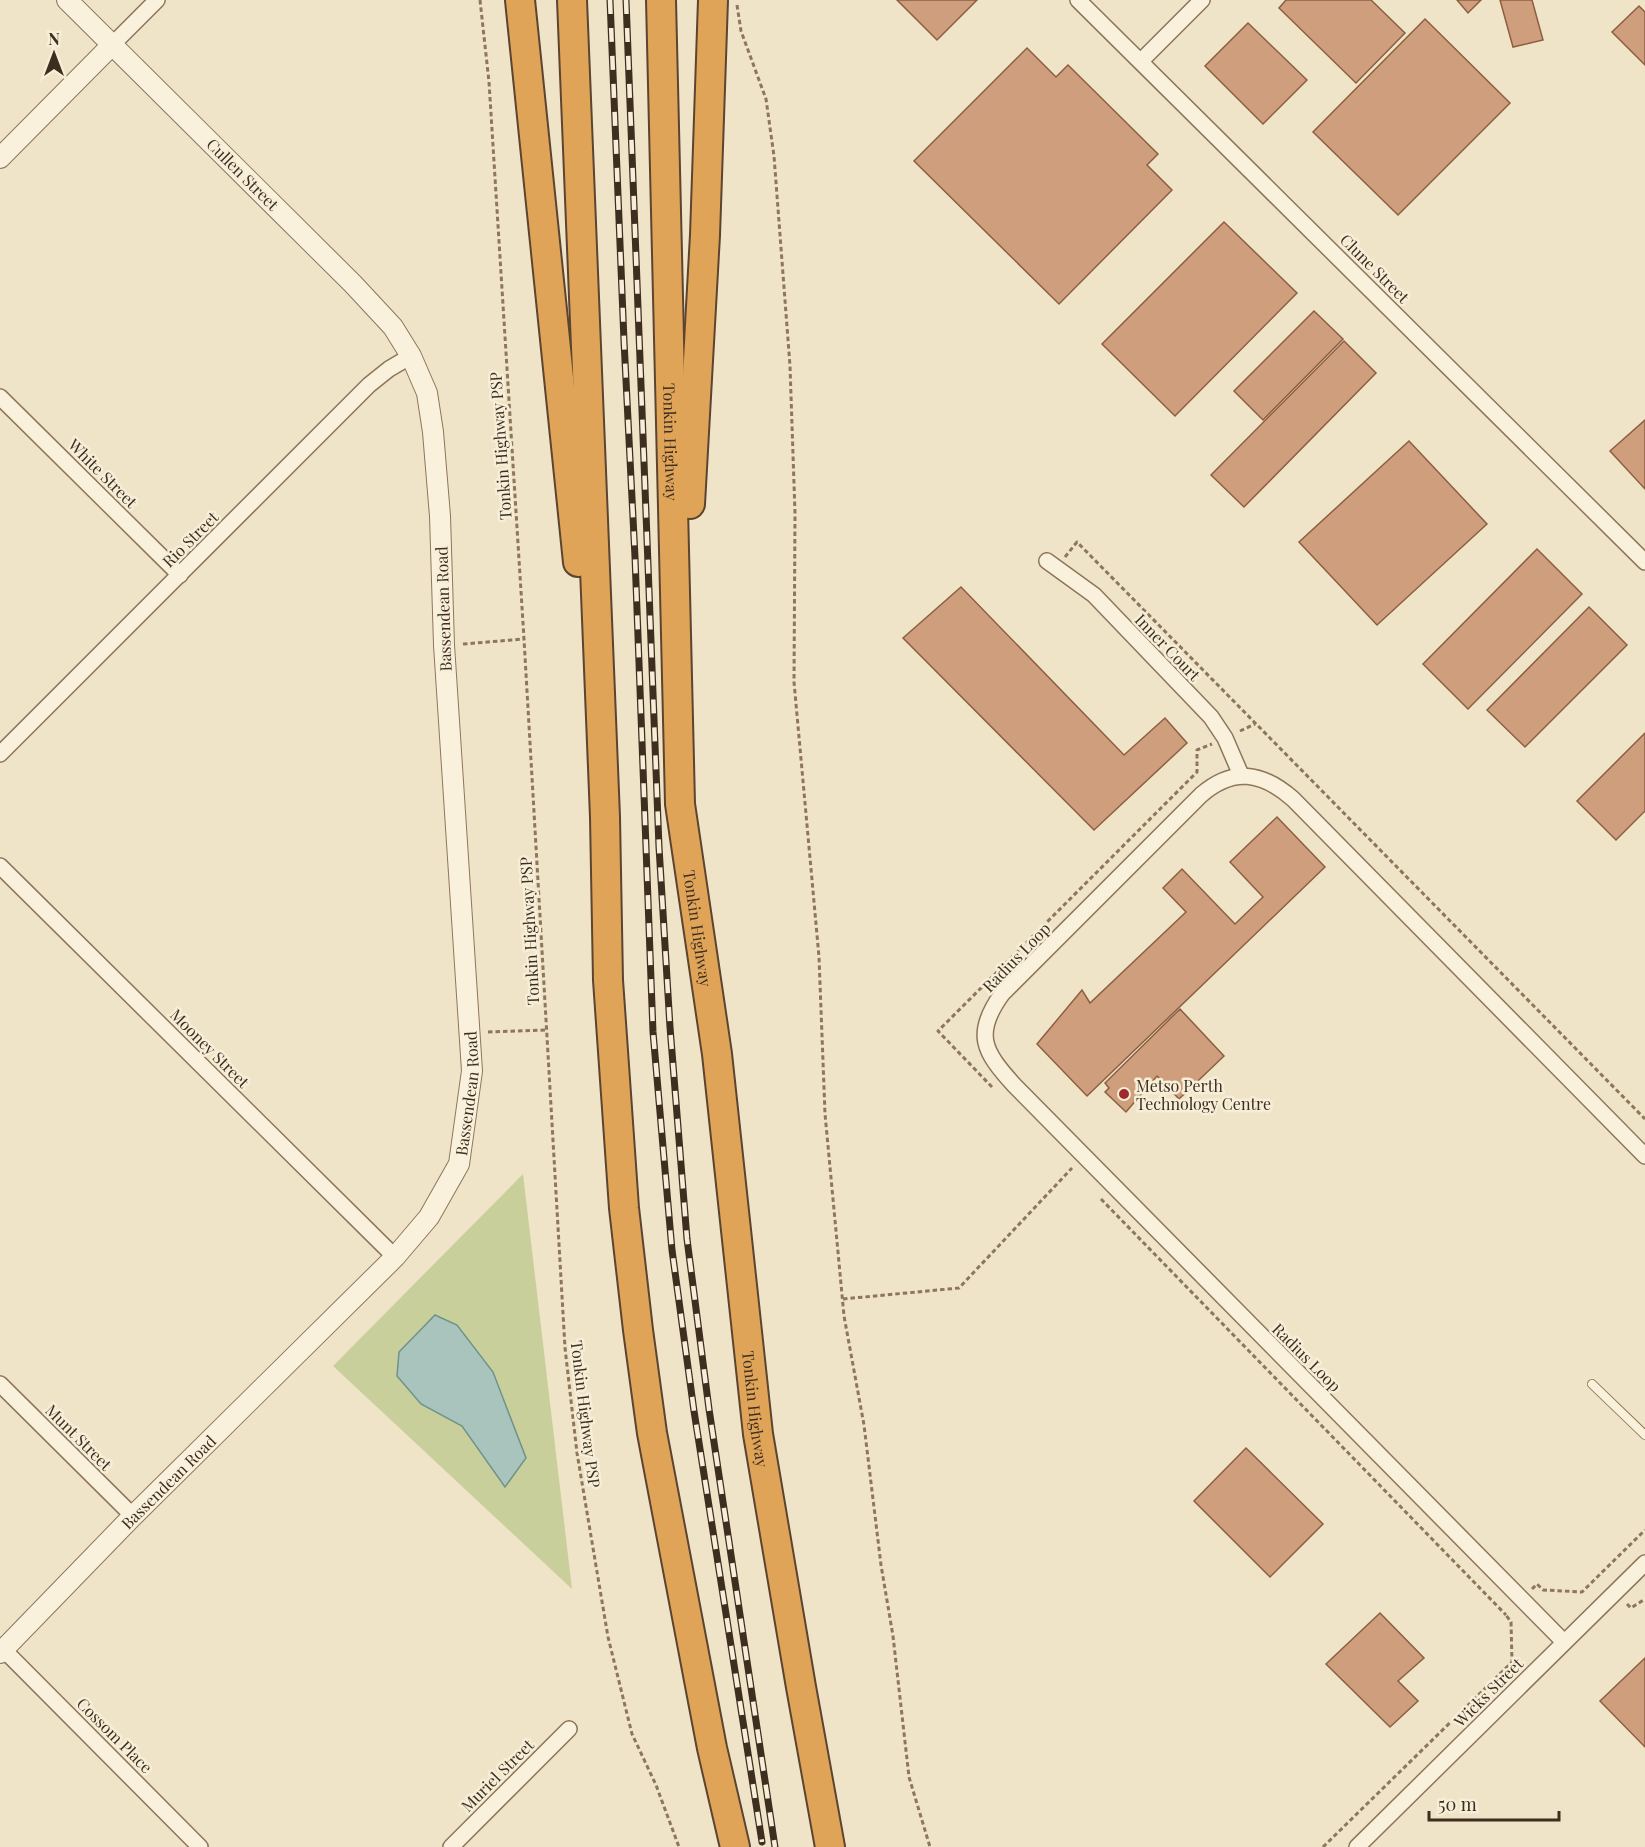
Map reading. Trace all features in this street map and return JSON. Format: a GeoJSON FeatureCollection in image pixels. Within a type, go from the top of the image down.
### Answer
{"type":"FeatureCollection","features":[{"type":"Feature","properties":{"kind":"highway"},"geometry":{"type":"LineString","coordinates":[[520,0],[605,818]]}},
{"type":"Feature","properties":{"kind":"highway"},"geometry":{"type":"LineString","coordinates":[[572,0],[605,818],[608,980],[624,1208],[652,1433],[712,1748],[735,1847]]}},
{"type":"Feature","properties":{"kind":"highway","name":"Tonkin Highway"},"geometry":{"type":"LineString","coordinates":[[661,0],[681,804],[717,1054],[758,1434],[830,1847]]}},
{"type":"Feature","properties":{"kind":"highway"},"geometry":{"type":"LineString","coordinates":[[713,0],[705,235],[688,547],[697,785],[717,1054]]}},
{"type":"Feature","properties":{"kind":"street","name":"Cullen Street"},"geometry":{"type":"LineString","coordinates":[[67,0],[353,284],[393,327],[411,356]]}},
{"type":"Feature","properties":{"kind":"street"},"geometry":{"type":"LineString","coordinates":[[0,158],[157,0]]}},
{"type":"Feature","properties":{"kind":"street","name":"Clune Street"},"geometry":{"type":"LineString","coordinates":[[1078,0],[1645,562]]}},
{"type":"Feature","properties":{"kind":"street"},"geometry":{"type":"LineString","coordinates":[[1141,61],[1202,0]]}},
{"type":"Feature","properties":{"kind":"street","name":"Rio Street"},"geometry":{"type":"LineString","coordinates":[[0,754],[369,385],[388,369],[411,356]]}},
{"type":"Feature","properties":{"kind":"street","name":"Bassendean Road"},"geometry":{"type":"LineString","coordinates":[[2,1652],[133,1516],[395,1257],[429,1217],[459,1164],[472,1071],[444,645],[440,516],[428,393],[411,356]]}},
{"type":"Feature","properties":{"kind":"street","name":"White Street"},"geometry":{"type":"LineString","coordinates":[[0,397],[180,575]]}},
{"type":"Feature","properties":{"kind":"street","name":"Inner Court"},"geometry":{"type":"LineString","coordinates":[[1052,564],[1094,595],[1211,717],[1225,738],[1241,775]]}},
{"type":"Feature","properties":{"kind":"street"},"geometry":{"type":"LineString","coordinates":[[1241,775],[1274,785],[1293,800],[1645,1156]]}},
{"type":"Feature","properties":{"kind":"street","name":"Radius Loop"},"geometry":{"type":"LineString","coordinates":[[1241,775],[1214,784],[1201,795],[1002,994],[988,1019],[986,1044],[994,1063],[1014,1085],[1564,1642]]}},
{"type":"Feature","properties":{"kind":"street","name":"Mooney Street"},"geometry":{"type":"LineString","coordinates":[[0,866],[395,1257]]}},
{"type":"Feature","properties":{"kind":"street","name":"Munt Street"},"geometry":{"type":"LineString","coordinates":[[0,1384],[133,1516]]}},
{"type":"Feature","properties":{"kind":"street","name":"Wicks Street"},"geometry":{"type":"LineString","coordinates":[[1357,1847],[1645,1563]]}},
{"type":"Feature","properties":{"kind":"street","name":"Cossom Place"},"geometry":{"type":"LineString","coordinates":[[2,1652],[201,1847]]}},
{"type":"Feature","properties":{"kind":"street","name":"Muriel Street"},"geometry":{"type":"LineString","coordinates":[[451,1847],[569,1729]]}},
{"type":"Feature","properties":{"kind":"lane"},"geometry":{"type":"LineString","coordinates":[[1592,1384],[1645,1435]]}},
{"type":"Feature","properties":{"kind":"path","name":"Tonkin Highway PSP"},"geometry":{"type":"LineString","coordinates":[[480,0],[489,82],[565,1348],[579,1465],[608,1637],[632,1734],[656,1785],[679,1847]]}},
{"type":"Feature","properties":{"kind":"path"},"geometry":{"type":"LineString","coordinates":[[737,0],[741,31],[766,99],[774,156],[790,366],[795,513],[794,682],[819,957],[825,1114],[843,1299],[864,1425],[881,1565],[893,1636],[909,1777],[930,1847]]}},
{"type":"Feature","properties":{"kind":"path"},"geometry":{"type":"LineString","coordinates":[[1052,564],[1077,542],[1645,1119]]}},
{"type":"Feature","properties":{"kind":"path"},"geometry":{"type":"LineString","coordinates":[[444,645],[524,639]]}},
{"type":"Feature","properties":{"kind":"path"},"geometry":{"type":"LineString","coordinates":[[993,1088],[938,1031],[1197,772],[1197,750]]}},
{"type":"Feature","properties":{"kind":"path"},"geometry":{"type":"LineString","coordinates":[[469,1032],[547,1030]]}},
{"type":"Feature","properties":{"kind":"path"},"geometry":{"type":"LineString","coordinates":[[843,1299],[959,1288],[1072,1168]]}},
{"type":"Feature","properties":{"kind":"path"},"geometry":{"type":"LineString","coordinates":[[1097,1194],[1506,1614],[1511,1622],[1512,1662],[1323,1847]]}},
{"type":"Feature","properties":{"kind":"path"},"geometry":{"type":"LineString","coordinates":[[1521,1599],[1537,1584],[1543,1590],[1582,1592],[1645,1530]]}},
{"type":"Feature","properties":{"kind":"green space"},"geometry":{"type":"Polygon","coordinates":[[[523,1174],[572,1589],[333,1366],[523,1174]]]}},
{"type":"Feature","properties":{"kind":"water"},"geometry":{"type":"Polygon","coordinates":[[[435,1315],[457,1325],[493,1372],[526,1458],[505,1487],[462,1426],[421,1404],[397,1376],[399,1352],[435,1315]]]}},
{"type":"Feature","properties":{"kind":"building"},"geometry":{"type":"Polygon","coordinates":[[[897,0],[977,0],[937,40],[897,0]]]}},
{"type":"Feature","properties":{"kind":"building"},"geometry":{"type":"Polygon","coordinates":[[[1286,0],[1371,0],[1405,33],[1356,83],[1279,8],[1286,0]]]}},
{"type":"Feature","properties":{"kind":"building"},"geometry":{"type":"Polygon","coordinates":[[[1457,0],[1481,0],[1468,13],[1457,0]]]}},
{"type":"Feature","properties":{"kind":"building"},"geometry":{"type":"Polygon","coordinates":[[[1500,0],[1532,0],[1543,40],[1513,47],[1500,0]]]}},
{"type":"Feature","properties":{"kind":"building"},"geometry":{"type":"Polygon","coordinates":[[[1639,6],[1645,12],[1645,65],[1612,32],[1639,6]]]}},
{"type":"Feature","properties":{"kind":"building"},"geometry":{"type":"Polygon","coordinates":[[[1425,19],[1510,103],[1398,215],[1313,132],[1425,19]]]}},
{"type":"Feature","properties":{"kind":"building"},"geometry":{"type":"Polygon","coordinates":[[[1248,23],[1307,80],[1263,124],[1205,66],[1248,23]]]}},
{"type":"Feature","properties":{"kind":"building"},"geometry":{"type":"Polygon","coordinates":[[[1027,48],[1056,77],[1068,65],[1158,154],[1147,165],[1172,190],[1059,304],[914,161],[1027,48]]]}},
{"type":"Feature","properties":{"kind":"building"},"geometry":{"type":"Polygon","coordinates":[[[1224,222],[1297,293],[1175,416],[1102,344],[1224,222]]]}},
{"type":"Feature","properties":{"kind":"building"},"geometry":{"type":"Polygon","coordinates":[[[1314,311],[1343,339],[1263,420],[1234,391],[1314,311]]]}},
{"type":"Feature","properties":{"kind":"building"},"geometry":{"type":"Polygon","coordinates":[[[1344,341],[1376,373],[1244,507],[1211,475],[1344,341]]]}},
{"type":"Feature","properties":{"kind":"building"},"geometry":{"type":"Polygon","coordinates":[[[1645,420],[1645,489],[1610,451],[1645,420]]]}},
{"type":"Feature","properties":{"kind":"building"},"geometry":{"type":"Polygon","coordinates":[[[1409,441],[1487,524],[1377,625],[1299,542],[1409,441]]]}},
{"type":"Feature","properties":{"kind":"building"},"geometry":{"type":"Polygon","coordinates":[[[1537,549],[1582,594],[1468,709],[1423,664],[1537,549]]]}},
{"type":"Feature","properties":{"kind":"building"},"geometry":{"type":"Polygon","coordinates":[[[961,587],[1124,755],[1165,718],[1187,743],[1094,830],[903,638],[961,587]]]}},
{"type":"Feature","properties":{"kind":"building"},"geometry":{"type":"Polygon","coordinates":[[[1589,607],[1627,645],[1525,747],[1487,710],[1589,607]]]}},
{"type":"Feature","properties":{"kind":"building"},"geometry":{"type":"Polygon","coordinates":[[[1645,733],[1645,811],[1616,840],[1577,801],[1645,733]]]}},
{"type":"Feature","properties":{"kind":"building"},"geometry":{"type":"Polygon","coordinates":[[[1277,817],[1325,867],[1087,1096],[1037,1044],[1082,990],[1090,1003],[1186,912],[1163,888],[1182,869],[1235,924],[1263,897],[1230,862],[1277,817]]]}},
{"type":"Feature","properties":{"kind":"building"},"geometry":{"type":"Polygon","coordinates":[[[1180,1009],[1224,1056],[1179,1099],[1157,1076],[1126,1112],[1105,1092],[1109,1088],[1105,1083],[1180,1009]]]}},
{"type":"Feature","properties":{"kind":"building"},"geometry":{"type":"Polygon","coordinates":[[[1246,1448],[1323,1524],[1270,1577],[1194,1501],[1246,1448]]]}},
{"type":"Feature","properties":{"kind":"building"},"geometry":{"type":"Polygon","coordinates":[[[1380,1613],[1424,1658],[1398,1681],[1418,1701],[1390,1727],[1326,1664],[1380,1613]]]}},
{"type":"Feature","properties":{"kind":"building"},"geometry":{"type":"Polygon","coordinates":[[[1645,1658],[1645,1747],[1600,1701],[1645,1658]]]}},
{"type":"Feature","properties":{"kind":"railway"},"geometry":{"type":"LineString","coordinates":[[610,0],[653,1032],[672,1250],[694,1411],[762,1842]]}},
{"type":"Feature","properties":{"kind":"railway"},"geometry":{"type":"LineString","coordinates":[[626,0],[659,847],[670,1027],[687,1239],[709,1409],[775,1847]]}},
{"type":"Feature","properties":{"kind":"place","name":"Metso Perth Technology Centre"},"geometry":{"type":"Point","coordinates":[1124,1094]}}]}
